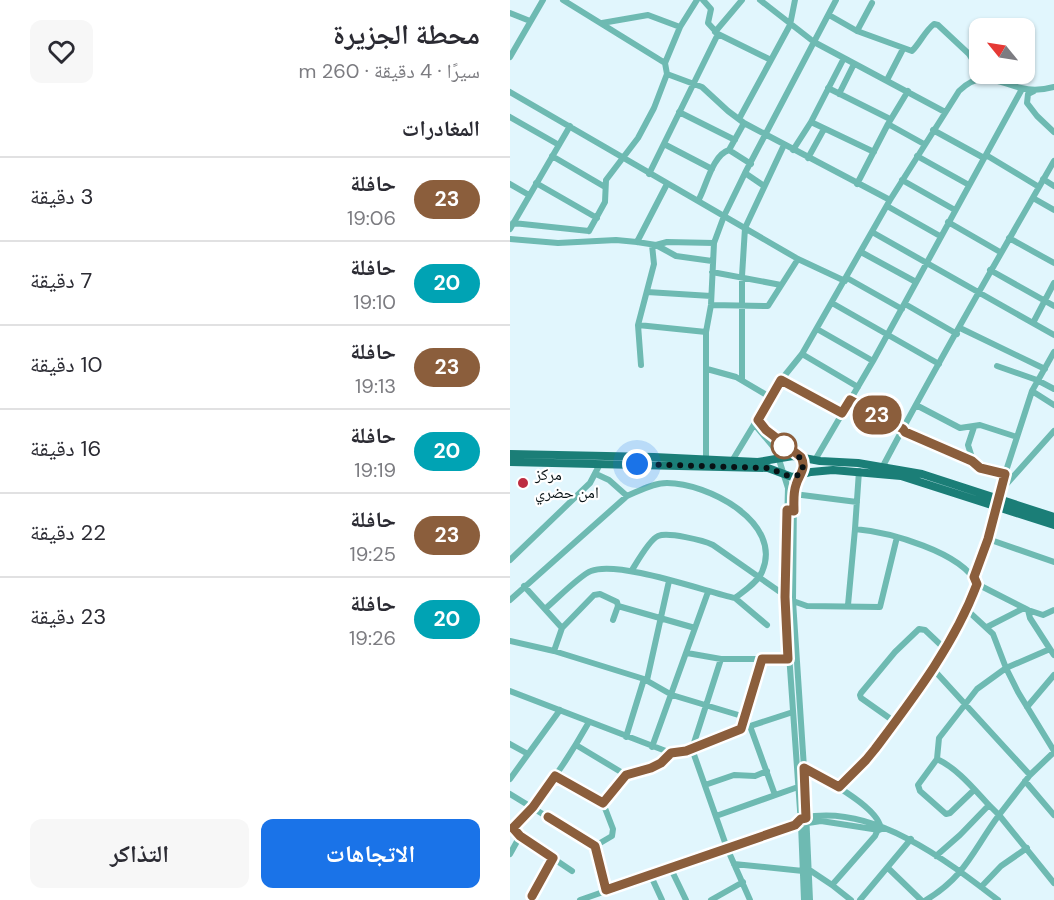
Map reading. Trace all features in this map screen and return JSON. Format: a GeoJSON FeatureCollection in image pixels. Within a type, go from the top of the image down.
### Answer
{"type":"FeatureCollection","features":[{"type":"Feature","properties":{"kind":"main road"},"geometry":{"type":"LineString","coordinates":[[510,454],[758,462],[788,456],[801,457],[885,469],[939,483],[1054,525]]}},
{"type":"Feature","properties":{"kind":"main road"},"geometry":{"type":"LineString","coordinates":[[510,462],[747,467],[771,469],[792,477],[819,471],[885,469]]}},
{"type":"Feature","properties":{"kind":"main road"},"geometry":{"type":"LineString","coordinates":[[998,504],[1054,517]]}},
{"type":"Feature","properties":{"kind":"street"},"geometry":{"type":"LineString","coordinates":[[511,54],[543,0]]}},
{"type":"Feature","properties":{"kind":"street"},"geometry":{"type":"LineString","coordinates":[[563,0],[665,63]]}},
{"type":"Feature","properties":{"kind":"street"},"geometry":{"type":"LineString","coordinates":[[589,231],[605,202],[606,180],[638,138],[654,108],[666,74],[665,63],[680,27],[697,0]]}},
{"type":"Feature","properties":{"kind":"street"},"geometry":{"type":"LineString","coordinates":[[703,0],[711,9],[708,23],[717,33],[771,60]]}},
{"type":"Feature","properties":{"kind":"street"},"geometry":{"type":"LineString","coordinates":[[649,174],[717,33],[742,0]]}},
{"type":"Feature","properties":{"kind":"street"},"geometry":{"type":"LineString","coordinates":[[760,0],[814,42],[945,112]]}},
{"type":"Feature","properties":{"kind":"street"},"geometry":{"type":"LineString","coordinates":[[698,201],[712,169],[723,152],[729,150],[735,140],[741,121],[790,25],[795,0]]}},
{"type":"Feature","properties":{"kind":"street"},"geometry":{"type":"LineString","coordinates":[[706,459],[706,332],[711,305],[714,243],[745,173],[836,0]]}},
{"type":"Feature","properties":{"kind":"street"},"geometry":{"type":"LineString","coordinates":[[857,31],[872,3]]}},
{"type":"Feature","properties":{"kind":"street"},"geometry":{"type":"LineString","coordinates":[[510,13],[531,21]]}},
{"type":"Feature","properties":{"kind":"street"},"geometry":{"type":"LineString","coordinates":[[601,23],[648,15],[680,27]]}},
{"type":"Feature","properties":{"kind":"street"},"geometry":{"type":"LineString","coordinates":[[829,15],[857,31],[912,51],[934,24],[938,25],[969,54]]}},
{"type":"Feature","properties":{"kind":"street"},"geometry":{"type":"LineString","coordinates":[[887,80],[903,49]]}},
{"type":"Feature","properties":{"kind":"street"},"geometry":{"type":"LineString","coordinates":[[793,150],[811,122],[844,58]]}},
{"type":"Feature","properties":{"kind":"street"},"geometry":{"type":"LineString","coordinates":[[839,94],[854,64]]}},
{"type":"Feature","properties":{"kind":"street"},"geometry":{"type":"LineString","coordinates":[[666,74],[708,91],[724,108],[741,121],[857,184],[940,236]]}},
{"type":"Feature","properties":{"kind":"street"},"geometry":{"type":"LineString","coordinates":[[732,461],[781,380],[802,354],[924,144],[959,91],[969,83]]}},
{"type":"Feature","properties":{"kind":"street"},"geometry":{"type":"LineString","coordinates":[[1010,84],[1034,91]]}},
{"type":"Feature","properties":{"kind":"street"},"geometry":{"type":"LineString","coordinates":[[1054,87],[1028,94],[1027,103],[1054,132]]}},
{"type":"Feature","properties":{"kind":"street"},"geometry":{"type":"LineString","coordinates":[[828,88],[924,144]]}},
{"type":"Feature","properties":{"kind":"street"},"geometry":{"type":"LineString","coordinates":[[814,460],[873,361],[1022,89]]}},
{"type":"Feature","properties":{"kind":"street"},"geometry":{"type":"LineString","coordinates":[[510,92],[798,259],[1045,369]]}},
{"type":"Feature","properties":{"kind":"street"},"geometry":{"type":"LineString","coordinates":[[857,184],[889,122],[908,92]]}},
{"type":"Feature","properties":{"kind":"street"},"geometry":{"type":"LineString","coordinates":[[680,112],[735,140]]}},
{"type":"Feature","properties":{"kind":"street"},"geometry":{"type":"LineString","coordinates":[[510,117],[559,145]]}},
{"type":"Feature","properties":{"kind":"street"},"geometry":{"type":"LineString","coordinates":[[811,122],[874,152]]}},
{"type":"Feature","properties":{"kind":"street"},"geometry":{"type":"LineString","coordinates":[[570,126],[512,226],[589,231]]}},
{"type":"Feature","properties":{"kind":"street"},"geometry":{"type":"LineString","coordinates":[[808,158],[824,129]]}},
{"type":"Feature","properties":{"kind":"street"},"geometry":{"type":"LineString","coordinates":[[933,130],[1039,187]]}},
{"type":"Feature","properties":{"kind":"street"},"geometry":{"type":"LineString","coordinates":[[664,144],[712,169]]}},
{"type":"Feature","properties":{"kind":"street"},"geometry":{"type":"LineString","coordinates":[[742,380],[742,276],[745,228],[784,145]]}},
{"type":"Feature","properties":{"kind":"street"},"geometry":{"type":"LineString","coordinates":[[729,150],[751,164]]}},
{"type":"Feature","properties":{"kind":"street"},"geometry":{"type":"LineString","coordinates":[[552,156],[605,187]]}},
{"type":"Feature","properties":{"kind":"street"},"geometry":{"type":"LineString","coordinates":[[917,156],[969,185]]}},
{"type":"Feature","properties":{"kind":"street"},"geometry":{"type":"LineString","coordinates":[[885,469],[903,429],[958,331],[977,292],[1054,161]]}},
{"type":"Feature","properties":{"kind":"street"},"geometry":{"type":"LineString","coordinates":[[745,173],[764,186]]}},
{"type":"Feature","properties":{"kind":"street"},"geometry":{"type":"LineString","coordinates":[[1043,179],[1054,186]]}},
{"type":"Feature","properties":{"kind":"street"},"geometry":{"type":"LineString","coordinates":[[902,180],[955,210]]}},
{"type":"Feature","properties":{"kind":"street"},"geometry":{"type":"LineString","coordinates":[[536,183],[597,218]]}},
{"type":"Feature","properties":{"kind":"street"},"geometry":{"type":"LineString","coordinates":[[510,184],[529,195]]}},
{"type":"Feature","properties":{"kind":"street"},"geometry":{"type":"LineString","coordinates":[[637,242],[667,184]]}},
{"type":"Feature","properties":{"kind":"street"},"geometry":{"type":"LineString","coordinates":[[1033,198],[1053,208]]}},
{"type":"Feature","properties":{"kind":"street"},"geometry":{"type":"LineString","coordinates":[[948,222],[1000,252]]}},
{"type":"Feature","properties":{"kind":"street"},"geometry":{"type":"LineString","coordinates":[[589,231],[594,241]]}},
{"type":"Feature","properties":{"kind":"street"},"geometry":{"type":"LineString","coordinates":[[872,232],[1054,335]]}},
{"type":"Feature","properties":{"kind":"street"},"geometry":{"type":"LineString","coordinates":[[1009,238],[1054,263]]}},
{"type":"Feature","properties":{"kind":"street"},"geometry":{"type":"LineString","coordinates":[[510,239],[558,243],[637,242],[654,245],[676,256],[712,261]]}},
{"type":"Feature","properties":{"kind":"street"},"geometry":{"type":"LineString","coordinates":[[654,245],[667,242],[714,243]]}},
{"type":"Feature","properties":{"kind":"street"},"geometry":{"type":"LineString","coordinates":[[641,365],[638,325],[654,259],[654,245]]}},
{"type":"Feature","properties":{"kind":"street"},"geometry":{"type":"LineString","coordinates":[[861,252],[916,282]]}},
{"type":"Feature","properties":{"kind":"street"},"geometry":{"type":"LineString","coordinates":[[711,305],[768,306],[798,259]]}},
{"type":"Feature","properties":{"kind":"street"},"geometry":{"type":"LineString","coordinates":[[990,270],[1054,306]]}},
{"type":"Feature","properties":{"kind":"street"},"geometry":{"type":"LineString","coordinates":[[712,272],[781,285]]}},
{"type":"Feature","properties":{"kind":"street"},"geometry":{"type":"LineString","coordinates":[[1033,323],[1054,283]]}},
{"type":"Feature","properties":{"kind":"street"},"geometry":{"type":"LineString","coordinates":[[646,292],[711,296]]}},
{"type":"Feature","properties":{"kind":"street"},"geometry":{"type":"LineString","coordinates":[[832,303],[939,364]]}},
{"type":"Feature","properties":{"kind":"street"},"geometry":{"type":"LineString","coordinates":[[638,325],[706,332]]}},
{"type":"Feature","properties":{"kind":"street"},"geometry":{"type":"LineString","coordinates":[[817,329],[873,361]]}},
{"type":"Feature","properties":{"kind":"street"},"geometry":{"type":"LineString","coordinates":[[974,577],[988,539],[1005,474],[1032,391],[1054,352]]}},
{"type":"Feature","properties":{"kind":"street"},"geometry":{"type":"LineString","coordinates":[[802,354],[858,387]]}},
{"type":"Feature","properties":{"kind":"street"},"geometry":{"type":"LineString","coordinates":[[997,366],[1037,380],[1054,389]]}},
{"type":"Feature","properties":{"kind":"street"},"geometry":{"type":"LineString","coordinates":[[707,369],[742,380],[770,397]]}},
{"type":"Feature","properties":{"kind":"street"},"geometry":{"type":"LineString","coordinates":[[781,380],[842,413]]}},
{"type":"Feature","properties":{"kind":"street"},"geometry":{"type":"LineString","coordinates":[[1032,391],[1054,405]]}},
{"type":"Feature","properties":{"kind":"street"},"geometry":{"type":"LineString","coordinates":[[850,400],[937,448],[972,461],[980,468],[1005,474]]}},
{"type":"Feature","properties":{"kind":"street"},"geometry":{"type":"LineString","coordinates":[[916,405],[960,428],[980,424],[1017,437]]}},
{"type":"Feature","properties":{"kind":"street"},"geometry":{"type":"LineString","coordinates":[[756,422],[801,457],[804,465],[796,484],[791,511],[785,597],[793,712],[804,768],[802,822]]}},
{"type":"Feature","properties":{"kind":"street"},"geometry":{"type":"LineString","coordinates":[[756,422],[775,448],[788,488],[791,511],[799,740],[798,787],[810,900]]}},
{"type":"Feature","properties":{"kind":"street"},"geometry":{"type":"LineString","coordinates":[[972,461],[968,446],[974,427]]}},
{"type":"Feature","properties":{"kind":"street"},"geometry":{"type":"LineString","coordinates":[[1003,488],[1054,431]]}},
{"type":"Feature","properties":{"kind":"street"},"geometry":{"type":"LineString","coordinates":[[510,560],[590,483],[600,464]]}},
{"type":"Feature","properties":{"kind":"street"},"geometry":{"type":"LineString","coordinates":[[848,605],[859,471]]}},
{"type":"Feature","properties":{"kind":"street"},"geometry":{"type":"LineString","coordinates":[[596,474],[609,480],[627,496]]}},
{"type":"Feature","properties":{"kind":"street"},"geometry":{"type":"LineString","coordinates":[[510,600],[627,496],[651,486],[666,483],[702,489],[725,499],[751,521],[761,538],[765,553],[764,564],[759,578],[735,598]]}},
{"type":"Feature","properties":{"kind":"street"},"geometry":{"type":"LineString","coordinates":[[794,494],[857,502]]}},
{"type":"Feature","properties":{"kind":"street"},"geometry":{"type":"LineString","coordinates":[[855,529],[897,537],[957,561],[974,577],[977,584],[1026,609],[1043,615],[1054,610]]}},
{"type":"Feature","properties":{"kind":"street"},"geometry":{"type":"LineString","coordinates":[[632,570],[655,537],[703,540],[793,601],[807,606],[881,606],[897,537]]}},
{"type":"Feature","properties":{"kind":"street"},"geometry":{"type":"LineString","coordinates":[[988,539],[1054,561]]}},
{"type":"Feature","properties":{"kind":"street"},"geometry":{"type":"LineString","coordinates":[[545,609],[588,572],[600,569],[632,570],[735,598],[767,625]]}},
{"type":"Feature","properties":{"kind":"street"},"geometry":{"type":"LineString","coordinates":[[626,736],[662,619],[669,581]]}},
{"type":"Feature","properties":{"kind":"street"},"geometry":{"type":"LineString","coordinates":[[839,787],[866,760],[933,669],[968,610],[977,584]]}},
{"type":"Feature","properties":{"kind":"street"},"geometry":{"type":"LineString","coordinates":[[524,586],[562,628]]}},
{"type":"Feature","properties":{"kind":"street"},"geometry":{"type":"LineString","coordinates":[[652,747],[708,592]]}},
{"type":"Feature","properties":{"kind":"street"},"geometry":{"type":"LineString","coordinates":[[554,651],[562,628],[594,595],[600,594],[614,599],[618,606],[695,628]]}},
{"type":"Feature","properties":{"kind":"street"},"geometry":{"type":"LineString","coordinates":[[613,620],[618,606]]}},
{"type":"Feature","properties":{"kind":"street"},"geometry":{"type":"LineString","coordinates":[[987,627],[1026,609]]}},
{"type":"Feature","properties":{"kind":"street"},"geometry":{"type":"LineString","coordinates":[[974,790],[948,814],[939,809],[918,787],[937,759],[939,738],[983,684],[1006,668],[1052,652],[1026,609]]}},
{"type":"Feature","properties":{"kind":"street"},"geometry":{"type":"LineString","coordinates":[[888,868],[924,900],[942,890],[960,873],[1025,781],[1054,751],[1006,668],[993,634],[968,610]]}},
{"type":"Feature","properties":{"kind":"street"},"geometry":{"type":"LineString","coordinates":[[895,722],[861,698],[861,693],[895,652],[920,629],[945,649]]}},
{"type":"Feature","properties":{"kind":"street"},"geometry":{"type":"LineString","coordinates":[[510,641],[554,651],[645,679],[672,695],[745,717]]}},
{"type":"Feature","properties":{"kind":"street"},"geometry":{"type":"LineString","coordinates":[[687,653],[721,659],[788,659]]}},
{"type":"Feature","properties":{"kind":"street"},"geometry":{"type":"LineString","coordinates":[[721,659],[692,749],[734,864],[750,900]]}},
{"type":"Feature","properties":{"kind":"street"},"geometry":{"type":"LineString","coordinates":[[741,729],[762,659]]}},
{"type":"Feature","properties":{"kind":"street"},"geometry":{"type":"LineString","coordinates":[[933,669],[1030,775]]}},
{"type":"Feature","properties":{"kind":"street"},"geometry":{"type":"LineString","coordinates":[[1027,707],[1054,675]]}},
{"type":"Feature","properties":{"kind":"street"},"geometry":{"type":"LineString","coordinates":[[510,691],[671,753],[692,749],[741,729],[793,712]]}},
{"type":"Feature","properties":{"kind":"street"},"geometry":{"type":"LineString","coordinates":[[510,779],[560,710]]}},
{"type":"Feature","properties":{"kind":"street"},"geometry":{"type":"LineString","coordinates":[[572,871],[512,830],[533,807],[590,722]]}},
{"type":"Feature","properties":{"kind":"street"},"geometry":{"type":"LineString","coordinates":[[750,726],[775,795]]}},
{"type":"Feature","properties":{"kind":"street"},"geometry":{"type":"LineString","coordinates":[[510,744],[528,754]]}},
{"type":"Feature","properties":{"kind":"street"},"geometry":{"type":"LineString","coordinates":[[576,745],[626,775]]}},
{"type":"Feature","properties":{"kind":"street"},"geometry":{"type":"LineString","coordinates":[[603,803],[626,775],[651,768],[661,763],[671,753]]}},
{"type":"Feature","properties":{"kind":"street"},"geometry":{"type":"LineString","coordinates":[[937,759],[955,770],[999,815],[1054,884]]}},
{"type":"Feature","properties":{"kind":"street"},"geometry":{"type":"LineString","coordinates":[[804,768],[839,787],[875,816],[881,828]]}},
{"type":"Feature","properties":{"kind":"street"},"geometry":{"type":"LineString","coordinates":[[705,784],[734,775],[755,776],[767,771]]}},
{"type":"Feature","properties":{"kind":"street"},"geometry":{"type":"LineString","coordinates":[[555,776],[603,803],[613,832],[610,838],[595,846]]}},
{"type":"Feature","properties":{"kind":"street"},"geometry":{"type":"LineString","coordinates":[[1025,781],[1054,815]]}},
{"type":"Feature","properties":{"kind":"street"},"geometry":{"type":"LineString","coordinates":[[716,816],[798,787]]}},
{"type":"Feature","properties":{"kind":"street"},"geometry":{"type":"LineString","coordinates":[[510,794],[595,846],[606,890]]}},
{"type":"Feature","properties":{"kind":"street"},"geometry":{"type":"LineString","coordinates":[[936,856],[960,835],[988,805]]}},
{"type":"Feature","properties":{"kind":"street"},"geometry":{"type":"LineString","coordinates":[[580,900],[802,822],[821,821],[881,828],[910,839],[998,900]]}},
{"type":"Feature","properties":{"kind":"street"},"geometry":{"type":"LineString","coordinates":[[832,885],[881,828]]}},
{"type":"Feature","properties":{"kind":"street"},"geometry":{"type":"LineString","coordinates":[[510,854],[520,836]]}},
{"type":"Feature","properties":{"kind":"street"},"geometry":{"type":"LineString","coordinates":[[860,900],[910,839]]}},
{"type":"Feature","properties":{"kind":"street"},"geometry":{"type":"LineString","coordinates":[[981,887],[1001,866],[1027,848]]}},
{"type":"Feature","properties":{"kind":"street"},"geometry":{"type":"LineString","coordinates":[[532,896],[553,858]]}},
{"type":"Feature","properties":{"kind":"street"},"geometry":{"type":"LineString","coordinates":[[734,864],[806,870],[832,885],[851,900]]}},
{"type":"Feature","properties":{"kind":"street"},"geometry":{"type":"LineString","coordinates":[[670,867],[686,900]]}},
{"type":"Feature","properties":{"kind":"street"},"geometry":{"type":"LineString","coordinates":[[804,900],[806,870]]}},
{"type":"Feature","properties":{"kind":"street"},"geometry":{"type":"LineString","coordinates":[[650,874],[662,900]]}},
{"type":"Feature","properties":{"kind":"street"},"geometry":{"type":"LineString","coordinates":[[711,900],[742,882]]}},
{"type":"Feature","properties":{"kind":"bus line","name":"23"},"geometry":{"type":"LineString","coordinates":[[532,896],[553,858],[520,836],[513,828],[533,807],[555,776],[603,803],[626,775],[651,768],[661,763],[671,753],[686,751],[741,729],[762,659],[788,659],[785,597],[787,510],[794,511],[795,486],[804,462],[801,457],[766,430],[758,420],[781,380],[842,413],[850,400],[937,448],[972,461],[980,468],[1005,474],[988,539],[974,577],[977,584],[968,610],[933,669],[875,749],[839,787],[804,768],[806,818],[801,819],[795,825],[606,890],[595,846],[548,817]]}},
{"type":"Feature","properties":{"kind":"place","name":"مركز امن حضري"},"geometry":{"type":"Point","coordinates":[523,483]}},
{"type":"Feature","properties":{"kind":"route"},"geometry":{"type":"LineString","coordinates":[[637,464],[768,468],[789,476],[800,475],[804,462],[801,457],[782,444],[784,446]]}}]}
